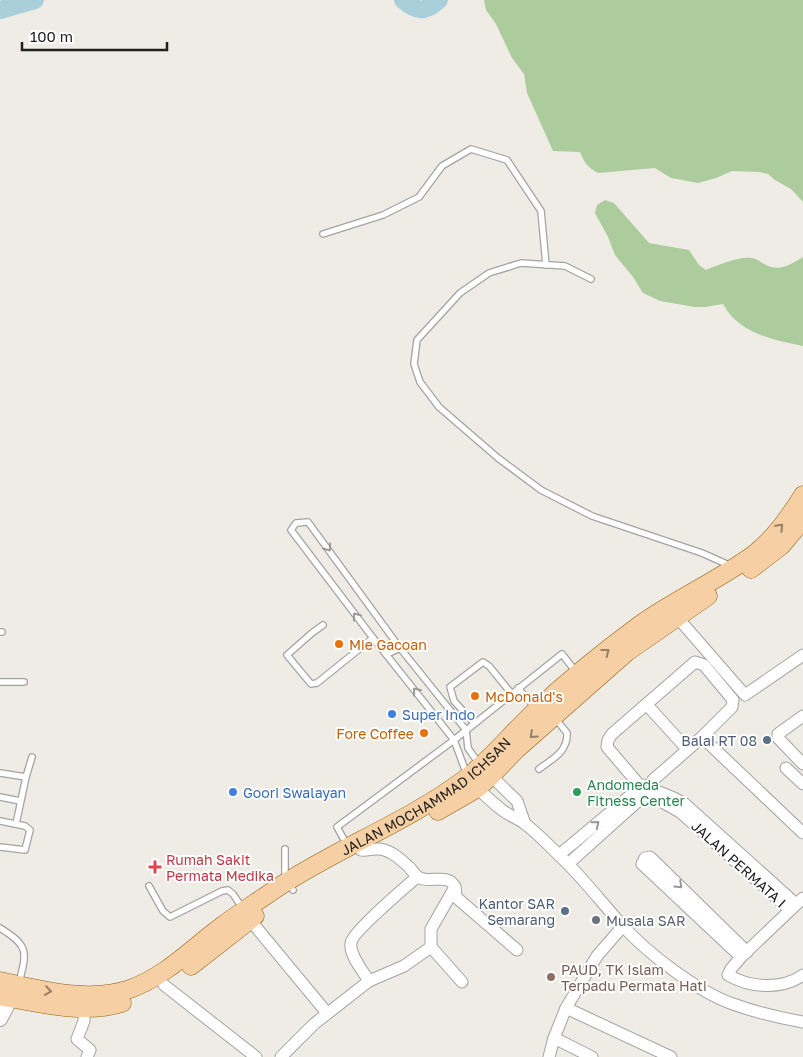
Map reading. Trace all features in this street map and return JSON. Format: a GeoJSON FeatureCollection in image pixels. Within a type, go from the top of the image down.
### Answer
{"type":"FeatureCollection","features":[{"type":"Feature","properties":{"kind":"main road","name":"JALAN MOCHAMMAD ICHSAN"},"geometry":{"type":"LineString","coordinates":[[479,777],[536,710],[577,674],[647,629],[754,554],[786,520],[803,495]]}},
{"type":"Feature","properties":{"kind":"main road","name":"JALAN MOCHAMMAD ICHSAN"},"geometry":{"type":"LineString","coordinates":[[0,980],[10,993],[84,1008],[117,1005],[164,985],[174,979],[247,915],[290,886],[426,805],[479,777],[517,749],[554,717],[627,652],[647,629],[677,617],[718,588],[764,560],[781,546],[803,520]]}},
{"type":"Feature","properties":{"kind":"main road","name":"JALAN MOCHAMMAD ICHSAN"},"geometry":{"type":"LineString","coordinates":[[10,993],[108,995],[127,990],[162,974],[222,926],[247,915]]}},
{"type":"Feature","properties":{"kind":"street"},"geometry":{"type":"LineString","coordinates":[[677,617],[745,695],[803,655]]}},
{"type":"Feature","properties":{"kind":"street"},"geometry":{"type":"LineString","coordinates":[[559,856],[581,835],[645,786],[702,737],[732,707],[733,702],[704,665],[695,662],[608,740],[607,747],[619,763],[645,786]]}},
{"type":"Feature","properties":{"kind":"street"},"geometry":{"type":"LineString","coordinates":[[647,705],[687,749]]}},
{"type":"Feature","properties":{"kind":"street"},"geometry":{"type":"LineString","coordinates":[[803,716],[778,734],[778,738],[803,764]]}},
{"type":"Feature","properties":{"kind":"street"},"geometry":{"type":"LineString","coordinates":[[702,737],[803,833]]}},
{"type":"Feature","properties":{"kind":"street"},"geometry":{"type":"LineString","coordinates":[[786,768],[803,784]]}},
{"type":"Feature","properties":{"kind":"street"},"geometry":{"type":"LineString","coordinates":[[479,777],[517,801],[525,824]]}},
{"type":"Feature","properties":{"kind":"street"},"geometry":{"type":"LineString","coordinates":[[479,777],[502,811],[525,824],[568,864],[623,926],[681,975],[732,1004],[803,1022]]}},
{"type":"Feature","properties":{"kind":"street"},"geometry":{"type":"LineString","coordinates":[[568,864],[645,786]]}},
{"type":"Feature","properties":{"kind":"street","name":"JALAN PERMATA I"},"geometry":{"type":"LineString","coordinates":[[645,786],[683,808],[742,861],[796,904]]}},
{"type":"Feature","properties":{"kind":"street"},"geometry":{"type":"LineString","coordinates":[[353,848],[384,850],[412,869],[417,877],[428,881],[439,878],[451,882],[458,898],[517,950]]}},
{"type":"Feature","properties":{"kind":"street"},"geometry":{"type":"LineString","coordinates":[[694,906],[642,864],[645,858],[650,857],[694,906],[744,954]]}},
{"type":"Feature","properties":{"kind":"street"},"geometry":{"type":"LineString","coordinates":[[369,981],[352,953],[350,944],[352,939],[364,924],[417,877]]}},
{"type":"Feature","properties":{"kind":"street"},"geometry":{"type":"LineString","coordinates":[[454,887],[431,929],[431,947],[462,982]]}},
{"type":"Feature","properties":{"kind":"street"},"geometry":{"type":"LineString","coordinates":[[796,904],[744,954],[728,975],[740,981],[774,986],[803,976]]}},
{"type":"Feature","properties":{"kind":"street"},"geometry":{"type":"LineString","coordinates":[[247,915],[327,1013]]}},
{"type":"Feature","properties":{"kind":"street"},"geometry":{"type":"LineString","coordinates":[[549,1057],[554,1038],[566,1008],[597,956],[623,926]]}},
{"type":"Feature","properties":{"kind":"street"},"geometry":{"type":"LineString","coordinates":[[281,1057],[327,1013],[369,981],[404,966],[431,947]]}},
{"type":"Feature","properties":{"kind":"street"},"geometry":{"type":"LineString","coordinates":[[164,985],[256,1057]]}},
{"type":"Feature","properties":{"kind":"street"},"geometry":{"type":"LineString","coordinates":[[0,1019],[10,993]]}},
{"type":"Feature","properties":{"kind":"street"},"geometry":{"type":"LineString","coordinates":[[84,1008],[84,1021],[77,1039],[90,1050],[87,1057]]}},
{"type":"Feature","properties":{"kind":"street"},"geometry":{"type":"LineString","coordinates":[[566,1008],[668,1056]]}},
{"type":"Feature","properties":{"kind":"street"},"geometry":{"type":"LineString","coordinates":[[554,1038],[592,1057]]}},
{"type":"Feature","properties":{"kind":"lane"},"geometry":{"type":"LineString","coordinates":[[324,234],[382,215],[419,197],[442,166],[471,149],[507,160],[541,211],[546,265]]}},
{"type":"Feature","properties":{"kind":"lane"},"geometry":{"type":"LineString","coordinates":[[591,279],[565,266],[521,263],[489,273],[460,293],[417,340],[414,364],[420,382],[439,407],[498,458],[542,490],[592,516],[702,553],[733,567]]}},
{"type":"Feature","properties":{"kind":"lane"},"geometry":{"type":"LineString","coordinates":[[308,522],[400,648],[466,730],[468,748],[479,777],[454,740],[291,530],[296,523],[308,522]]}},
{"type":"Feature","properties":{"kind":"lane"},"geometry":{"type":"LineString","coordinates":[[323,625],[288,655],[311,684],[317,683],[373,638]]}},
{"type":"Feature","properties":{"kind":"lane"},"geometry":{"type":"LineString","coordinates":[[387,654],[400,648]]}},
{"type":"Feature","properties":{"kind":"lane"},"geometry":{"type":"LineString","coordinates":[[353,848],[337,827],[454,740],[562,654],[577,674]]}},
{"type":"Feature","properties":{"kind":"lane"},"geometry":{"type":"LineString","coordinates":[[474,723],[454,701],[450,687],[483,662],[489,666],[511,693]]}},
{"type":"Feature","properties":{"kind":"lane"},"geometry":{"type":"LineString","coordinates":[[0,682],[24,682]]}},
{"type":"Feature","properties":{"kind":"lane"},"geometry":{"type":"LineString","coordinates":[[518,688],[536,710]]}},
{"type":"Feature","properties":{"kind":"lane"},"geometry":{"type":"LineString","coordinates":[[539,769],[562,752],[567,742],[567,734],[554,717]]}},
{"type":"Feature","properties":{"kind":"lane"},"geometry":{"type":"LineString","coordinates":[[16,824],[32,757]]}},
{"type":"Feature","properties":{"kind":"lane"},"geometry":{"type":"LineString","coordinates":[[0,773],[26,777]]}},
{"type":"Feature","properties":{"kind":"lane"},"geometry":{"type":"LineString","coordinates":[[0,797],[20,801]]}},
{"type":"Feature","properties":{"kind":"lane"},"geometry":{"type":"LineString","coordinates":[[0,821],[25,826],[30,830],[25,850],[0,847]]}},
{"type":"Feature","properties":{"kind":"lane"},"geometry":{"type":"LineString","coordinates":[[285,849],[284,872],[290,886]]}},
{"type":"Feature","properties":{"kind":"lane"},"geometry":{"type":"LineString","coordinates":[[149,886],[163,912],[170,917],[222,891],[228,890],[233,894],[247,915]]}},
{"type":"Feature","properties":{"kind":"lane"},"geometry":{"type":"LineString","coordinates":[[0,928],[18,939],[25,952],[10,993]]}},
{"type":"Feature","properties":{"kind":"green space"},"geometry":{"type":"Polygon","coordinates":[[[484,0],[803,0],[803,202],[791,189],[768,174],[759,172],[732,171],[698,183],[671,178],[655,168],[598,173],[587,164],[580,152],[553,151],[527,93],[524,74],[512,58],[496,24],[486,10],[484,0]]]}},
{"type":"Feature","properties":{"kind":"green space"},"geometry":{"type":"Polygon","coordinates":[[[605,200],[614,203],[649,243],[689,250],[699,265],[706,270],[741,258],[756,259],[776,268],[790,264],[803,257],[803,346],[768,338],[747,329],[730,314],[723,304],[695,307],[660,301],[643,293],[615,255],[595,213],[597,205],[605,200]]]}},
{"type":"Feature","properties":{"kind":"waterway"},"geometry":{"type":"LineString","coordinates":[[0,10],[35,0]]}},
{"type":"Feature","properties":{"kind":"waterway"},"geometry":{"type":"LineString","coordinates":[[403,0],[417,9],[425,9],[439,0]]}},
{"type":"Feature","properties":{"kind":"place","name":"Mie Gacoan"},"geometry":{"type":"Point","coordinates":[339,644]}},
{"type":"Feature","properties":{"kind":"place","name":"McDonald's"},"geometry":{"type":"Point","coordinates":[475,696]}},
{"type":"Feature","properties":{"kind":"place","name":"Super Indo"},"geometry":{"type":"Point","coordinates":[392,714]}},
{"type":"Feature","properties":{"kind":"place","name":"Fore Coffee"},"geometry":{"type":"Point","coordinates":[424,733]}},
{"type":"Feature","properties":{"kind":"place","name":"Balai RT 08"},"geometry":{"type":"Point","coordinates":[767,740]}},
{"type":"Feature","properties":{"kind":"place","name":"Goori Swalayan"},"geometry":{"type":"Point","coordinates":[233,792]}},
{"type":"Feature","properties":{"kind":"place","name":"Andomeda Fitness Center"},"geometry":{"type":"Point","coordinates":[577,792]}},
{"type":"Feature","properties":{"kind":"place","name":"Rumah Sakit Permata Medika"},"geometry":{"type":"Point","coordinates":[155,867]}},
{"type":"Feature","properties":{"kind":"place","name":"Kantor SAR Semarang"},"geometry":{"type":"Point","coordinates":[565,911]}},
{"type":"Feature","properties":{"kind":"place","name":"Musala SAR"},"geometry":{"type":"Point","coordinates":[596,920]}},
{"type":"Feature","properties":{"kind":"place","name":"PAUD, TK Islam Terpadu Permata Hati"},"geometry":{"type":"Point","coordinates":[551,977]}}]}
